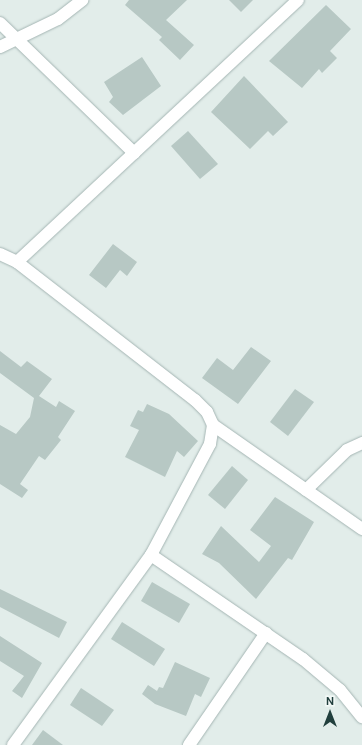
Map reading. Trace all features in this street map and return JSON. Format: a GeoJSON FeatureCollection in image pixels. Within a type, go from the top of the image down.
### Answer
{"type":"FeatureCollection","features":[{"type":"Feature","properties":{"kind":"street"},"geometry":{"type":"LineString","coordinates":[[0,47],[58,19],[82,0]]}},
{"type":"Feature","properties":{"kind":"street"},"geometry":{"type":"LineString","coordinates":[[17,262],[298,0]]}},
{"type":"Feature","properties":{"kind":"street"},"geometry":{"type":"LineString","coordinates":[[0,23],[15,40],[134,152]]}},
{"type":"Feature","properties":{"kind":"street"},"geometry":{"type":"LineString","coordinates":[[0,254],[17,262],[195,400],[207,412],[213,425],[362,530]]}},
{"type":"Feature","properties":{"kind":"street"},"geometry":{"type":"LineString","coordinates":[[13,745],[151,555],[210,444],[213,425]]}},
{"type":"Feature","properties":{"kind":"street"},"geometry":{"type":"LineString","coordinates":[[306,490],[347,450],[362,443]]}},
{"type":"Feature","properties":{"kind":"street"},"geometry":{"type":"LineString","coordinates":[[151,555],[266,633],[340,690],[362,717]]}},
{"type":"Feature","properties":{"kind":"street"},"geometry":{"type":"LineString","coordinates":[[189,745],[266,633]]}},
{"type":"Feature","properties":{"kind":"building"},"geometry":{"type":"Polygon","coordinates":[[[129,0],[187,0],[166,20],[194,45],[180,60],[159,40],[162,37],[125,5],[129,0]]]}},
{"type":"Feature","properties":{"kind":"building"},"geometry":{"type":"Polygon","coordinates":[[[229,0],[253,0],[241,12],[229,0]]]}},
{"type":"Feature","properties":{"kind":"building"},"geometry":{"type":"Polygon","coordinates":[[[326,5],[351,29],[330,51],[337,58],[322,73],[319,69],[302,88],[269,61],[326,5]]]}},
{"type":"Feature","properties":{"kind":"building"},"geometry":{"type":"Polygon","coordinates":[[[142,57],[161,86],[123,115],[109,102],[113,97],[104,82],[142,57]]]}},
{"type":"Feature","properties":{"kind":"building"},"geometry":{"type":"Polygon","coordinates":[[[244,76],[288,122],[273,136],[268,131],[250,149],[211,112],[244,76]]]}},
{"type":"Feature","properties":{"kind":"building"},"geometry":{"type":"Polygon","coordinates":[[[188,131],[218,164],[200,179],[171,146],[188,131]]]}},
{"type":"Feature","properties":{"kind":"building"},"geometry":{"type":"Polygon","coordinates":[[[113,244],[137,262],[127,276],[120,270],[106,288],[89,275],[113,244]]]}},
{"type":"Feature","properties":{"kind":"building"},"geometry":{"type":"Polygon","coordinates":[[[251,347],[271,361],[238,404],[202,378],[217,358],[233,370],[251,347]]]}},
{"type":"Feature","properties":{"kind":"building"},"geometry":{"type":"Polygon","coordinates":[[[0,351],[21,367],[27,361],[52,379],[39,396],[56,407],[59,401],[75,411],[58,437],[61,440],[45,460],[39,456],[20,484],[28,490],[22,498],[0,484],[0,425],[16,434],[30,417],[34,398],[0,373],[0,351]]]}},
{"type":"Feature","properties":{"kind":"building"},"geometry":{"type":"Polygon","coordinates":[[[295,389],[314,402],[288,436],[270,422],[295,389]]]}},
{"type":"Feature","properties":{"kind":"building"},"geometry":{"type":"Polygon","coordinates":[[[147,404],[169,414],[198,441],[184,457],[177,451],[165,477],[125,457],[139,430],[130,426],[138,410],[143,412],[147,404]]]}},
{"type":"Feature","properties":{"kind":"building"},"geometry":{"type":"Polygon","coordinates":[[[232,466],[248,480],[225,509],[208,495],[232,466]]]}},
{"type":"Feature","properties":{"kind":"building"},"geometry":{"type":"Polygon","coordinates":[[[275,497],[314,522],[292,560],[288,558],[256,599],[219,563],[202,554],[221,526],[259,562],[271,546],[250,530],[275,497]]]}},
{"type":"Feature","properties":{"kind":"building"},"geometry":{"type":"Polygon","coordinates":[[[152,582],[190,604],[179,623],[141,601],[152,582]]]}},
{"type":"Feature","properties":{"kind":"building"},"geometry":{"type":"Polygon","coordinates":[[[0,589],[67,622],[59,638],[0,607],[0,589]]]}},
{"type":"Feature","properties":{"kind":"building"},"geometry":{"type":"Polygon","coordinates":[[[122,622],[165,649],[154,666],[111,639],[122,622]]]}},
{"type":"Feature","properties":{"kind":"building"},"geometry":{"type":"Polygon","coordinates":[[[0,636],[42,663],[22,698],[12,691],[24,676],[0,661],[0,636]]]}},
{"type":"Feature","properties":{"kind":"building"},"geometry":{"type":"Polygon","coordinates":[[[175,662],[210,678],[201,697],[195,694],[186,716],[155,704],[142,694],[148,685],[157,691],[159,687],[163,688],[175,662]]]}},
{"type":"Feature","properties":{"kind":"building"},"geometry":{"type":"Polygon","coordinates":[[[81,688],[114,710],[102,726],[70,705],[81,688]]]}},
{"type":"Feature","properties":{"kind":"building"},"geometry":{"type":"Polygon","coordinates":[[[43,730],[63,745],[32,745],[43,730]]]}}]}
